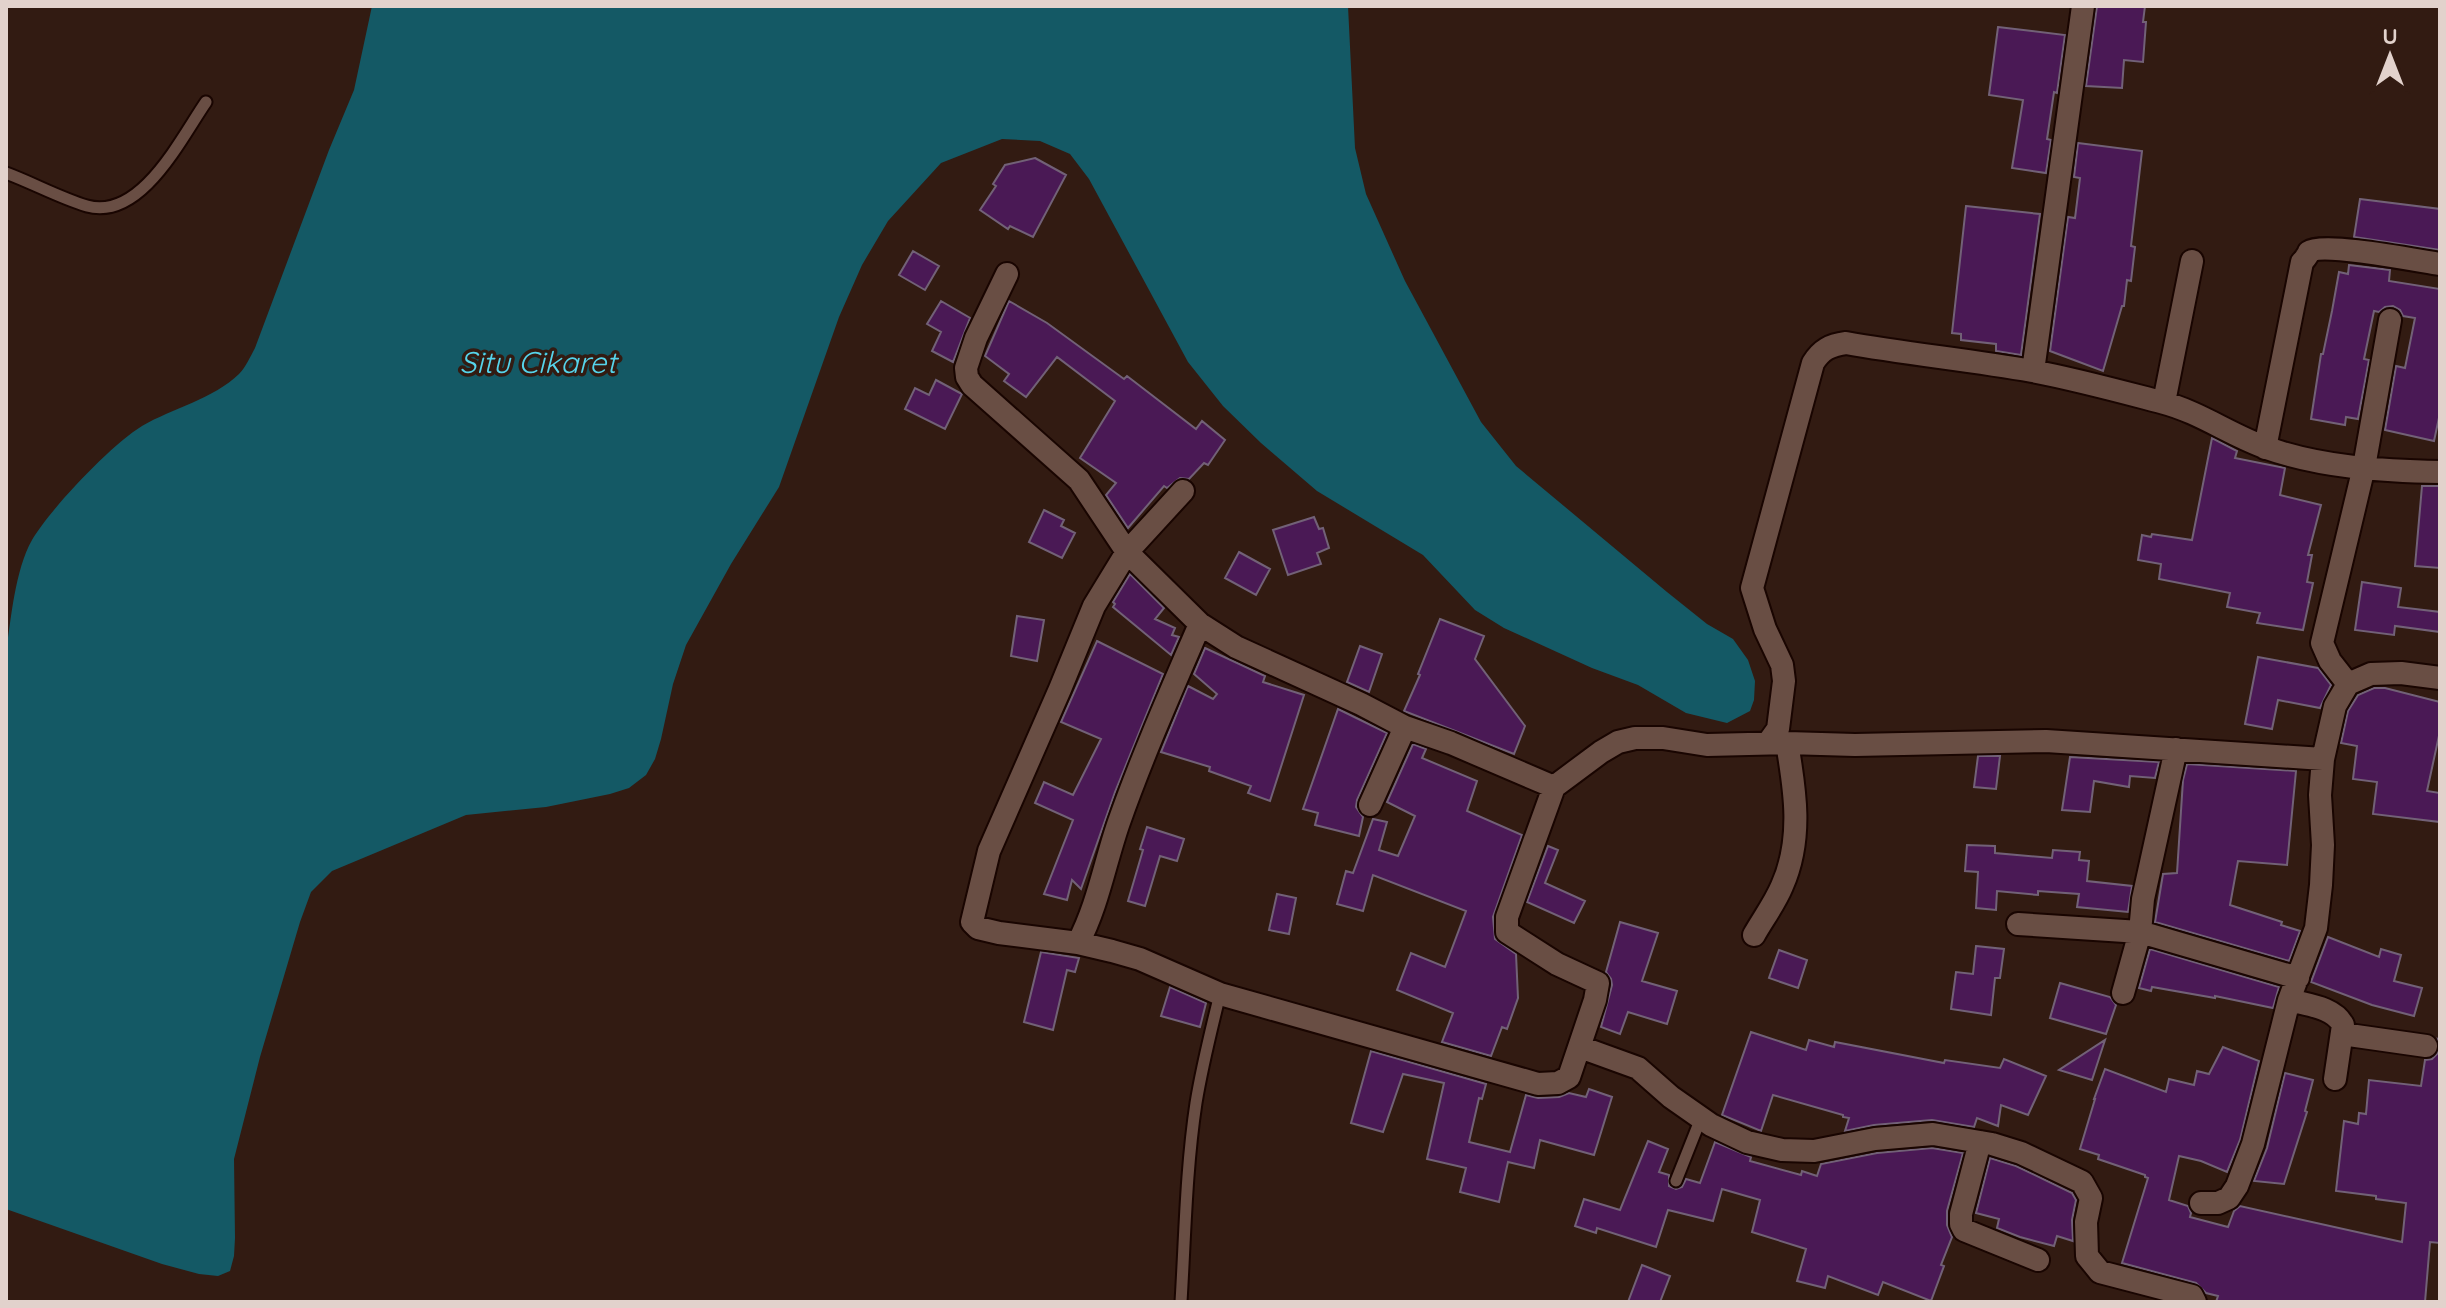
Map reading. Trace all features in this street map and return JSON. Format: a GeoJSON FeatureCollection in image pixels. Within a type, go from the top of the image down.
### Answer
{"type":"FeatureCollection","features":[{"type":"Feature","properties":{"kind":"street"},"geometry":{"type":"LineString","coordinates":[[2033,371],[2083,6]]}},
{"type":"Feature","properties":{"kind":"street"},"geometry":{"type":"LineString","coordinates":[[2265,448],[2302,262],[2309,252],[2319,249],[2364,252],[2440,264]]}},
{"type":"Feature","properties":{"kind":"street"},"geometry":{"type":"LineString","coordinates":[[2164,402],[2192,261]]}},
{"type":"Feature","properties":{"kind":"street"},"geometry":{"type":"LineString","coordinates":[[1007,274],[976,338],[966,368],[967,377],[972,385],[1079,480],[1127,552],[1200,624],[1236,647],[1405,727],[1554,787]]}},
{"type":"Feature","properties":{"kind":"street"},"geometry":{"type":"LineString","coordinates":[[2348,684],[2330,661],[2322,643],[2364,467],[2390,320]]}},
{"type":"Feature","properties":{"kind":"street"},"geometry":{"type":"LineString","coordinates":[[1754,935],[1782,887],[1794,845],[1796,793],[1778,743],[1784,681],[1782,665],[1765,629],[1752,588],[1813,363],[1819,354],[1832,345],[1846,343],[2033,371],[2164,402],[2199,414],[2265,448],[2327,463],[2440,472]]}},
{"type":"Feature","properties":{"kind":"street"},"geometry":{"type":"LineString","coordinates":[[1183,491],[1127,552],[1094,606],[989,851],[972,922],[978,928],[1078,943],[1140,959],[1220,994],[1538,1084],[1558,1083],[1569,1077],[1598,983],[1541,954],[1507,932],[1505,925],[1554,787],[1618,742],[1635,738],[1663,738],[1707,745],[2046,741],[2323,759]]}},
{"type":"Feature","properties":{"kind":"street"},"geometry":{"type":"LineString","coordinates":[[1078,943],[1090,919],[1118,825],[1147,746],[1200,624]]}},
{"type":"Feature","properties":{"kind":"street"},"geometry":{"type":"LineString","coordinates":[[2201,1203],[2218,1203],[2229,1198],[2237,1186],[2253,1144],[2289,1000],[2316,928],[2323,845],[2320,795],[2323,759],[2335,706],[2348,684],[2371,674],[2401,673],[2440,678]]}},
{"type":"Feature","properties":{"kind":"street"},"geometry":{"type":"LineString","coordinates":[[1370,805],[1405,727]]}},
{"type":"Feature","properties":{"kind":"street"},"geometry":{"type":"LineString","coordinates":[[2123,993],[2140,932],[2143,899],[2176,749]]}},
{"type":"Feature","properties":{"kind":"street"},"geometry":{"type":"LineString","coordinates":[[2018,924],[2140,932],[2298,978]]}},
{"type":"Feature","properties":{"kind":"street"},"geometry":{"type":"LineString","coordinates":[[2289,1000],[2329,1011],[2339,1018],[2343,1025],[2335,1079]]}},
{"type":"Feature","properties":{"kind":"street"},"geometry":{"type":"LineString","coordinates":[[2342,1034],[2426,1046]]}},
{"type":"Feature","properties":{"kind":"street"},"geometry":{"type":"LineString","coordinates":[[1580,1047],[1638,1068],[1701,1118],[1747,1142],[1782,1150],[1814,1151],[1875,1139],[1933,1134],[2021,1153],[2082,1182],[2091,1198],[2086,1222],[2087,1256],[2100,1272],[2193,1300]]}},
{"type":"Feature","properties":{"kind":"street"},"geometry":{"type":"LineString","coordinates":[[1980,1142],[1961,1224],[1964,1230],[2038,1260]]}},
{"type":"Feature","properties":{"kind":"lane"},"geometry":{"type":"LineString","coordinates":[[6,173],[90,207],[112,207],[132,199],[157,174],[206,102]]}},
{"type":"Feature","properties":{"kind":"lane"},"geometry":{"type":"LineString","coordinates":[[1181,1302],[1196,1105],[1205,1052],[1220,994]]}},
{"type":"Feature","properties":{"kind":"lane"},"geometry":{"type":"LineString","coordinates":[[1676,1181],[1701,1118]]}},
{"type":"Feature","properties":{"kind":"water","name":"Situ Cikaret"},"geometry":{"type":"Polygon","coordinates":[[[372,6],[1348,6],[1355,148],[1366,194],[1405,281],[1481,422],[1516,466],[1707,624],[1733,639],[1748,660],[1755,681],[1750,711],[1727,723],[1686,713],[1638,685],[1504,628],[1475,610],[1423,555],[1317,491],[1223,406],[1188,362],[1089,179],[1070,154],[1040,141],[1002,139],[941,163],[888,221],[862,265],[839,317],[779,487],[686,645],[655,759],[646,775],[629,788],[610,794],[546,807],[466,815],[332,871],[311,892],[260,1057],[234,1159],[235,1238],[230,1271],[218,1276],[162,1264],[6,1209],[6,653],[21,566],[32,540],[53,511],[114,447],[142,426],[229,383],[246,365],[354,90],[372,6]]]}},
{"type":"Feature","properties":{"kind":"building"},"geometry":{"type":"Polygon","coordinates":[[[2097,6],[2145,6],[2143,62],[2124,60],[2122,88],[2086,86],[2097,6]]]}},
{"type":"Feature","properties":{"kind":"building"},"geometry":{"type":"Polygon","coordinates":[[[1998,27],[2065,35],[2047,139],[2051,140],[2046,173],[2012,168],[2023,100],[1989,95],[1998,27]]]}},
{"type":"Feature","properties":{"kind":"building"},"geometry":{"type":"Polygon","coordinates":[[[2078,143],[2142,151],[2131,246],[2135,247],[2131,281],[2127,280],[2124,306],[2103,371],[2050,351],[2068,217],[2075,218],[2080,178],[2074,177],[2078,143]]]}},
{"type":"Feature","properties":{"kind":"building"},"geometry":{"type":"Polygon","coordinates":[[[1035,158],[1066,175],[1033,237],[1010,226],[1008,229],[980,210],[1005,165],[1035,158]]]}},
{"type":"Feature","properties":{"kind":"building"},"geometry":{"type":"Polygon","coordinates":[[[2360,199],[2440,209],[2440,250],[2354,237],[2360,199]]]}},
{"type":"Feature","properties":{"kind":"building"},"geometry":{"type":"Polygon","coordinates":[[[1966,206],[2040,214],[2021,355],[1996,351],[1996,344],[1961,340],[1961,334],[1952,333],[1966,206]]]}},
{"type":"Feature","properties":{"kind":"building"},"geometry":{"type":"Polygon","coordinates":[[[913,251],[939,266],[925,290],[899,275],[913,251]]]}},
{"type":"Feature","properties":{"kind":"building"},"geometry":{"type":"Polygon","coordinates":[[[2349,265],[2390,270],[2389,281],[2440,289],[2440,413],[2434,441],[2385,430],[2396,366],[2405,368],[2415,318],[2403,316],[2393,306],[2374,311],[2364,359],[2369,360],[2358,419],[2346,417],[2345,425],[2311,419],[2339,272],[2348,274],[2349,265]]]}},
{"type":"Feature","properties":{"kind":"building"},"geometry":{"type":"Polygon","coordinates":[[[941,301],[970,318],[953,362],[932,351],[941,332],[927,324],[941,301]]]}},
{"type":"Feature","properties":{"kind":"building"},"geometry":{"type":"Polygon","coordinates":[[[1009,301],[1047,323],[1124,379],[1127,376],[1196,429],[1202,421],[1225,440],[1208,465],[1204,463],[1189,479],[1180,478],[1167,488],[1164,486],[1128,528],[1106,495],[1116,483],[1080,458],[1115,401],[1057,357],[1026,397],[1004,381],[1009,374],[985,356],[1009,301]]]}},
{"type":"Feature","properties":{"kind":"building"},"geometry":{"type":"Polygon","coordinates":[[[936,380],[962,394],[945,429],[905,409],[915,388],[929,395],[936,380]]]}},
{"type":"Feature","properties":{"kind":"building"},"geometry":{"type":"Polygon","coordinates":[[[2212,438],[2237,451],[2235,458],[2285,468],[2280,495],[2321,505],[2308,555],[2312,555],[2307,582],[2313,583],[2303,630],[2257,623],[2260,613],[2227,607],[2230,593],[2159,579],[2161,564],[2138,560],[2142,535],[2192,540],[2212,438]]]}},
{"type":"Feature","properties":{"kind":"building"},"geometry":{"type":"Polygon","coordinates":[[[2422,486],[2440,486],[2440,568],[2415,566],[2422,486]]]}},
{"type":"Feature","properties":{"kind":"building"},"geometry":{"type":"Polygon","coordinates":[[[1044,510],[1064,520],[1061,526],[1075,533],[1062,558],[1029,542],[1044,510]]]}},
{"type":"Feature","properties":{"kind":"building"},"geometry":{"type":"Polygon","coordinates":[[[1314,517],[1319,529],[1323,528],[1329,548],[1317,553],[1321,564],[1288,575],[1273,530],[1314,517]]]}},
{"type":"Feature","properties":{"kind":"building"},"geometry":{"type":"Polygon","coordinates":[[[1239,552],[1270,569],[1256,595],[1225,578],[1239,552]]]}},
{"type":"Feature","properties":{"kind":"building"},"geometry":{"type":"Polygon","coordinates":[[[1130,574],[1164,608],[1155,619],[1175,628],[1172,635],[1179,637],[1171,655],[1113,607],[1130,574]]]}},
{"type":"Feature","properties":{"kind":"building"},"geometry":{"type":"Polygon","coordinates":[[[2362,582],[2401,588],[2398,607],[2440,612],[2440,632],[2395,626],[2394,635],[2355,630],[2362,582]]]}},
{"type":"Feature","properties":{"kind":"building"},"geometry":{"type":"Polygon","coordinates":[[[1017,616],[1044,620],[1037,661],[1011,656],[1017,616]]]}},
{"type":"Feature","properties":{"kind":"building"},"geometry":{"type":"Polygon","coordinates":[[[1440,619],[1484,636],[1475,659],[1525,726],[1514,754],[1404,711],[1440,619]]]}},
{"type":"Feature","properties":{"kind":"building"},"geometry":{"type":"Polygon","coordinates":[[[1097,641],[1163,674],[1115,792],[1081,889],[1072,880],[1067,900],[1044,894],[1073,820],[1035,803],[1044,782],[1073,795],[1101,739],[1061,722],[1097,641]]]}},
{"type":"Feature","properties":{"kind":"building"},"geometry":{"type":"Polygon","coordinates":[[[1360,646],[1382,654],[1369,692],[1347,682],[1360,646]]]}},
{"type":"Feature","properties":{"kind":"building"},"geometry":{"type":"Polygon","coordinates":[[[1205,648],[1265,676],[1263,682],[1304,695],[1270,801],[1248,793],[1251,786],[1209,771],[1210,767],[1161,752],[1188,686],[1213,699],[1217,694],[1194,674],[1205,648]]]}},
{"type":"Feature","properties":{"kind":"building"},"geometry":{"type":"Polygon","coordinates":[[[2258,657],[2318,668],[2331,685],[2320,708],[2278,700],[2272,729],[2245,724],[2258,657]]]}},
{"type":"Feature","properties":{"kind":"building"},"geometry":{"type":"Polygon","coordinates":[[[2374,688],[2440,702],[2440,731],[2427,791],[2440,793],[2440,822],[2373,814],[2377,782],[2353,779],[2357,746],[2341,743],[2348,711],[2358,695],[2374,688]]]}},
{"type":"Feature","properties":{"kind":"building"},"geometry":{"type":"Polygon","coordinates":[[[1338,709],[1387,733],[1357,800],[1356,807],[1363,817],[1359,836],[1315,825],[1318,813],[1303,809],[1338,709]]]}},
{"type":"Feature","properties":{"kind":"building"},"geometry":{"type":"Polygon","coordinates":[[[1413,744],[1426,749],[1422,758],[1477,781],[1467,811],[1522,835],[1493,917],[1495,939],[1516,954],[1518,998],[1507,1029],[1502,1027],[1491,1056],[1442,1042],[1453,1013],[1397,990],[1411,953],[1445,967],[1466,911],[1373,875],[1363,911],[1337,904],[1346,871],[1353,873],[1373,819],[1387,822],[1379,850],[1398,856],[1415,816],[1387,802],[1413,744]]]}},
{"type":"Feature","properties":{"kind":"building"},"geometry":{"type":"Polygon","coordinates":[[[1978,756],[2000,756],[1996,789],[1974,787],[1978,756]]]}},
{"type":"Feature","properties":{"kind":"building"},"geometry":{"type":"Polygon","coordinates":[[[2070,757],[2159,762],[2155,778],[2130,776],[2129,787],[2094,781],[2090,812],[2062,810],[2070,757]]]}},
{"type":"Feature","properties":{"kind":"building"},"geometry":{"type":"Polygon","coordinates":[[[2187,764],[2296,771],[2287,865],[2238,861],[2230,905],[2300,931],[2289,961],[2155,922],[2163,874],[2177,873],[2183,780],[2187,764]]]}},
{"type":"Feature","properties":{"kind":"building"},"geometry":{"type":"Polygon","coordinates":[[[1147,827],[1184,839],[1177,861],[1160,856],[1145,906],[1128,901],[1147,827]]]}},
{"type":"Feature","properties":{"kind":"building"},"geometry":{"type":"Polygon","coordinates":[[[1967,845],[1995,846],[1995,853],[2052,858],[2053,850],[2080,852],[2079,860],[2089,861],[2087,881],[2132,886],[2128,912],[2077,907],[2079,894],[2038,891],[2038,895],[1997,891],[1996,910],[1976,908],[1978,872],[1965,871],[1967,845]]]}},
{"type":"Feature","properties":{"kind":"building"},"geometry":{"type":"Polygon","coordinates":[[[1548,846],[1558,850],[1545,883],[1585,901],[1574,923],[1527,902],[1548,846]]]}},
{"type":"Feature","properties":{"kind":"building"},"geometry":{"type":"Polygon","coordinates":[[[1277,894],[1296,898],[1289,934],[1269,930],[1277,894]]]}},
{"type":"Feature","properties":{"kind":"building"},"geometry":{"type":"Polygon","coordinates":[[[1620,922],[1658,933],[1642,981],[1677,991],[1667,1024],[1628,1012],[1620,1034],[1601,1027],[1612,985],[1606,972],[1620,922]]]}},
{"type":"Feature","properties":{"kind":"building"},"geometry":{"type":"Polygon","coordinates":[[[2328,937],[2379,957],[2381,949],[2401,955],[2394,981],[2422,988],[2414,1016],[2372,1005],[2311,982],[2328,937]]]}},
{"type":"Feature","properties":{"kind":"building"},"geometry":{"type":"Polygon","coordinates":[[[1976,946],[2004,949],[2000,978],[1995,978],[1991,1015],[1951,1009],[1956,972],[1973,974],[1976,946]]]}},
{"type":"Feature","properties":{"kind":"building"},"geometry":{"type":"Polygon","coordinates":[[[2150,949],[2279,987],[2273,1008],[2215,996],[2139,988],[2150,949]]]}},
{"type":"Feature","properties":{"kind":"building"},"geometry":{"type":"Polygon","coordinates":[[[1779,950],[1807,960],[1798,988],[1769,978],[1779,950]]]}},
{"type":"Feature","properties":{"kind":"building"},"geometry":{"type":"Polygon","coordinates":[[[1041,952],[1079,958],[1075,972],[1067,970],[1053,1030],[1024,1022],[1041,952]]]}},
{"type":"Feature","properties":{"kind":"building"},"geometry":{"type":"Polygon","coordinates":[[[2060,983],[2110,997],[2116,1005],[2106,1034],[2050,1018],[2060,983]]]}},
{"type":"Feature","properties":{"kind":"building"},"geometry":{"type":"Polygon","coordinates":[[[1170,987],[1206,1003],[1200,1027],[1161,1016],[1170,987]]]}},
{"type":"Feature","properties":{"kind":"building"},"geometry":{"type":"Polygon","coordinates":[[[1751,1032],[1806,1050],[1809,1040],[1834,1047],[1835,1042],[1944,1063],[1945,1060],[2000,1068],[2004,1059],[2046,1076],[2028,1115],[2001,1105],[1998,1126],[1977,1118],[1974,1127],[1932,1120],[1845,1131],[1849,1118],[1843,1115],[1773,1095],[1761,1131],[1722,1115],[1751,1032]]]}},
{"type":"Feature","properties":{"kind":"building"},"geometry":{"type":"Polygon","coordinates":[[[2105,1040],[2092,1080],[2059,1070],[2105,1040]]]}},
{"type":"Feature","properties":{"kind":"building"},"geometry":{"type":"Polygon","coordinates":[[[2223,1047],[2259,1061],[2240,1140],[2227,1172],[2179,1156],[2169,1200],[2188,1206],[2190,1217],[2228,1227],[2234,1211],[2240,1206],[2402,1242],[2406,1203],[2336,1191],[2344,1121],[2358,1124],[2359,1113],[2366,1114],[2369,1080],[2421,1086],[2425,1060],[2432,1059],[2440,1047],[2440,1243],[2430,1242],[2425,1302],[2216,1302],[2218,1296],[2206,1293],[2196,1283],[2122,1263],[2148,1178],[2080,1149],[2105,1069],[2166,1092],[2169,1079],[2194,1085],[2197,1071],[2209,1074],[2223,1047]]]}},
{"type":"Feature","properties":{"kind":"building"},"geometry":{"type":"Polygon","coordinates":[[[1371,1051],[1486,1084],[1482,1099],[1479,1098],[1469,1142],[1510,1152],[1526,1095],[1538,1098],[1569,1093],[1586,1097],[1589,1089],[1612,1097],[1594,1155],[1540,1140],[1534,1168],[1508,1162],[1499,1202],[1460,1192],[1466,1168],[1427,1159],[1444,1083],[1403,1074],[1383,1132],[1351,1123],[1371,1051]]]}},
{"type":"Feature","properties":{"kind":"building"},"geometry":{"type":"Polygon","coordinates":[[[2285,1073],[2313,1080],[2307,1112],[2284,1184],[2254,1181],[2267,1148],[2285,1073]]]}},
{"type":"Feature","properties":{"kind":"building"},"geometry":{"type":"Polygon","coordinates":[[[1648,1141],[1668,1149],[1659,1172],[1669,1175],[1669,1186],[1676,1189],[1682,1187],[1686,1179],[1700,1183],[1715,1142],[1751,1157],[1750,1161],[1801,1175],[1802,1171],[1817,1176],[1821,1164],[1877,1153],[1932,1148],[1963,1153],[1947,1211],[1947,1225],[1952,1237],[1931,1301],[1883,1282],[1878,1295],[1828,1276],[1825,1288],[1797,1281],[1806,1249],[1752,1232],[1760,1200],[1722,1189],[1713,1221],[1668,1210],[1656,1247],[1597,1228],[1596,1233],[1575,1226],[1584,1199],[1620,1210],[1648,1141]]]}},
{"type":"Feature","properties":{"kind":"building"},"geometry":{"type":"Polygon","coordinates":[[[1990,1158],[2016,1166],[2072,1193],[2076,1200],[2072,1220],[2073,1241],[2057,1236],[2054,1246],[2020,1237],[1997,1228],[1999,1219],[1976,1213],[1990,1158]]]}},
{"type":"Feature","properties":{"kind":"building"},"geometry":{"type":"Polygon","coordinates":[[[1642,1265],[1670,1276],[1660,1302],[1628,1302],[1642,1265]]]}}]}
